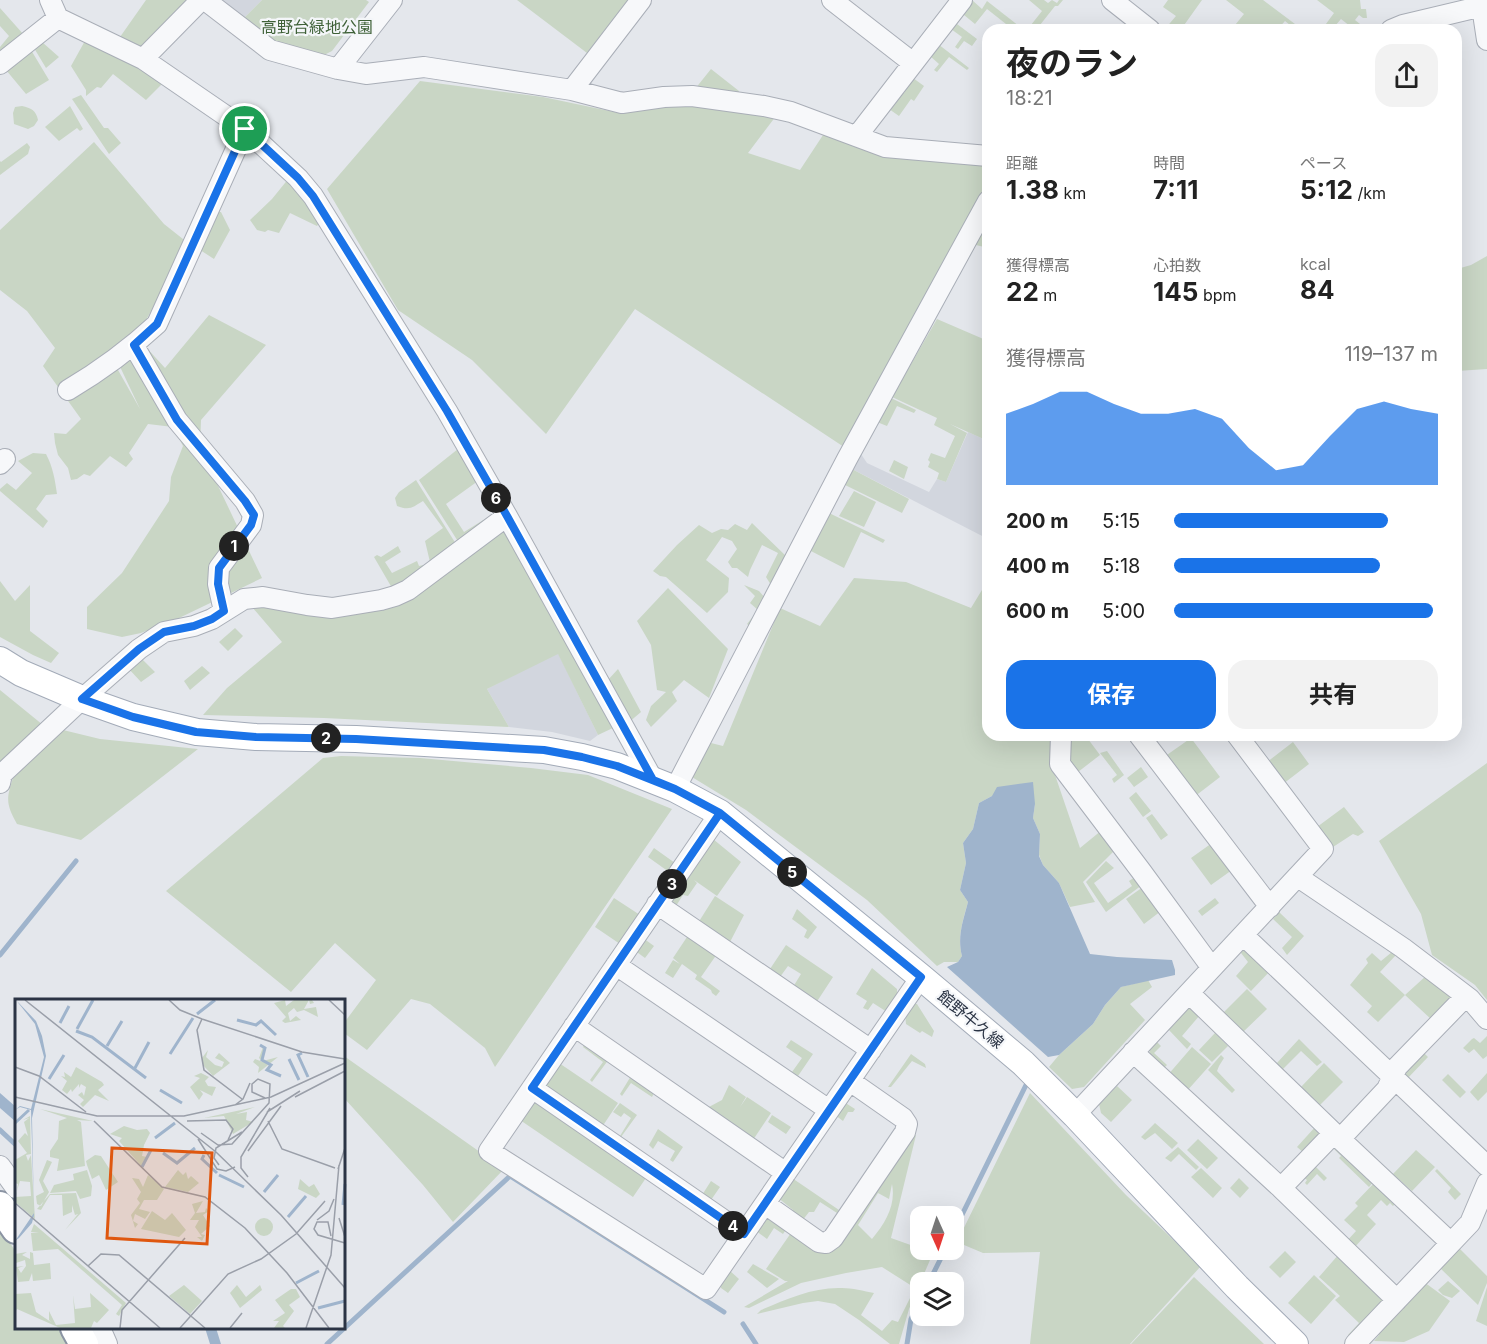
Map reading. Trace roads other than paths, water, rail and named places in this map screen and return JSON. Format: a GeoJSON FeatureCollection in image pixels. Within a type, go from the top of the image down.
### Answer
{"type":"FeatureCollection","features":[{"type":"Feature","properties":{"kind":"highway"},"geometry":{"type":"LineString","coordinates":[[76,1329],[84,1344]]}},
{"type":"Feature","properties":{"kind":"main road","name":"館野牛久線"},"geometry":{"type":"LineString","coordinates":[[0,660],[21,673],[82,699],[133,717],[196,732],[256,737],[356,739],[544,750],[617,766],[664,785],[720,813],[1023,1063],[1237,1287],[1295,1344]]}},
{"type":"Feature","properties":{"kind":"street"},"geometry":{"type":"LineString","coordinates":[[143,58],[203,0],[270,50],[338,69],[366,74],[424,67],[572,90],[622,103],[692,96],[791,112],[885,147],[982,155]]}},
{"type":"Feature","properties":{"kind":"street"},"geometry":{"type":"LineString","coordinates":[[338,69],[392,0]]}},
{"type":"Feature","properties":{"kind":"street"},"geometry":{"type":"LineString","coordinates":[[572,90],[641,0]]}},
{"type":"Feature","properties":{"kind":"street"},"geometry":{"type":"LineString","coordinates":[[832,0],[914,63]]}},
{"type":"Feature","properties":{"kind":"street"},"geometry":{"type":"LineString","coordinates":[[857,136],[962,0]]}},
{"type":"Feature","properties":{"kind":"street"},"geometry":{"type":"LineString","coordinates":[[1112,0],[1142,24]]}},
{"type":"Feature","properties":{"kind":"street"},"geometry":{"type":"LineString","coordinates":[[1407,24],[1483,3],[1487,40]]}},
{"type":"Feature","properties":{"kind":"street"},"geometry":{"type":"LineString","coordinates":[[0,64],[54,9],[143,58],[245,129],[298,178],[313,196],[447,411],[664,785]]}},
{"type":"Feature","properties":{"kind":"street"},"geometry":{"type":"LineString","coordinates":[[68,390],[134,345],[157,324],[245,129]]}},
{"type":"Feature","properties":{"kind":"street"},"geometry":{"type":"LineString","coordinates":[[664,785],[847,459],[982,212]]}},
{"type":"Feature","properties":{"kind":"street"},"geometry":{"type":"LineString","coordinates":[[134,345],[177,420],[245,501],[254,515],[251,525],[219,568],[218,584],[224,611]]}},
{"type":"Feature","properties":{"kind":"street"},"geometry":{"type":"LineString","coordinates":[[0,783],[2,774],[82,699],[139,649],[164,632],[194,626],[212,619],[244,599],[263,597],[332,608],[395,596],[408,590],[507,516]]}},
{"type":"Feature","properties":{"kind":"street"},"geometry":{"type":"LineString","coordinates":[[1060,741],[1060,764],[1212,968]]}},
{"type":"Feature","properties":{"kind":"street"},"geometry":{"type":"LineString","coordinates":[[1144,741],[1270,907]]}},
{"type":"Feature","properties":{"kind":"street"},"geometry":{"type":"LineString","coordinates":[[1075,1115],[1323,849],[1242,741]]}},
{"type":"Feature","properties":{"kind":"street"},"geometry":{"type":"LineString","coordinates":[[720,813],[489,1150],[706,1289],[921,977]]}},
{"type":"Feature","properties":{"kind":"street"},"geometry":{"type":"LineString","coordinates":[[1298,877],[1403,948],[1466,996],[1487,1018]]}},
{"type":"Feature","properties":{"kind":"street"},"geometry":{"type":"LineString","coordinates":[[657,904],[871,1050]]}},
{"type":"Feature","properties":{"kind":"street"},"geometry":{"type":"LineString","coordinates":[[1243,935],[1487,1166]]}},
{"type":"Feature","properties":{"kind":"street"},"geometry":{"type":"LineString","coordinates":[[616,965],[829,1110]]}},
{"type":"Feature","properties":{"kind":"street"},"geometry":{"type":"LineString","coordinates":[[1189,993],[1451,1243]]}},
{"type":"Feature","properties":{"kind":"street"},"geometry":{"type":"LineString","coordinates":[[1281,1188],[1388,1089],[1397,1067],[1466,996]]}},
{"type":"Feature","properties":{"kind":"street"},"geometry":{"type":"LineString","coordinates":[[574,1026],[786,1173]]}},
{"type":"Feature","properties":{"kind":"street"},"geometry":{"type":"LineString","coordinates":[[1133,1052],[1281,1188],[1396,1300]]}},
{"type":"Feature","properties":{"kind":"street"},"geometry":{"type":"LineString","coordinates":[[765,1204],[819,1242],[826,1243],[833,1238],[905,1132],[907,1124],[903,1118],[850,1081]]}},
{"type":"Feature","properties":{"kind":"street"},"geometry":{"type":"LineString","coordinates":[[532,1088],[744,1234]]}},
{"type":"Feature","properties":{"kind":"street"},"geometry":{"type":"LineString","coordinates":[[0,1166],[15,1187]]}},
{"type":"Feature","properties":{"kind":"street"},"geometry":{"type":"LineString","coordinates":[[1355,1344],[1470,1223],[1487,1183]]}},
{"type":"Feature","properties":{"kind":"street"},"geometry":{"type":"LineString","coordinates":[[100,1329],[106,1344]]}},
{"type":"Feature","properties":{"kind":"water"},"geometry":{"type":"Polygon","coordinates":[[[1033,782],[1035,804],[1033,818],[1040,834],[1039,856],[1043,865],[1059,883],[1090,954],[1172,960],[1175,970],[1175,975],[1121,987],[1105,1005],[1093,1024],[1059,1055],[1048,1057],[947,967],[958,962],[962,956],[960,936],[968,902],[960,890],[966,863],[963,843],[973,829],[979,803],[992,796],[997,787],[1033,782]]]}},
{"type":"Feature","properties":{"kind":"water"},"geometry":{"type":"Polygon","coordinates":[[[0,1093],[15,1106],[15,1121],[0,1108],[0,1093]]]}},
{"type":"Feature","properties":{"kind":"water"},"geometry":{"type":"Polygon","coordinates":[[[205,1329],[216,1329],[221,1344],[210,1344],[205,1329]]]}},
{"type":"Feature","properties":{"kind":"waterway"},"geometry":{"type":"LineString","coordinates":[[0,955],[76,861]]}},
{"type":"Feature","properties":{"kind":"waterway"},"geometry":{"type":"LineString","coordinates":[[964,1211],[1028,1081]]}},
{"type":"Feature","properties":{"kind":"waterway"},"geometry":{"type":"LineString","coordinates":[[0,1130],[15,1144]]}},
{"type":"Feature","properties":{"kind":"waterway"},"geometry":{"type":"LineString","coordinates":[[345,1327],[510,1176],[724,1312]]}},
{"type":"Feature","properties":{"kind":"waterway"},"geometry":{"type":"LineString","coordinates":[[934,1272],[940,1260]]}},
{"type":"Feature","properties":{"kind":"waterway"},"geometry":{"type":"LineString","coordinates":[[743,1324],[756,1344]]}},
{"type":"Feature","properties":{"kind":"waterway"},"geometry":{"type":"LineString","coordinates":[[907,1344],[910,1325]]}},
{"type":"Feature","properties":{"kind":"waterway"},"geometry":{"type":"LineString","coordinates":[[327,1344],[343,1329]]}},
{"type":"Feature","properties":{"kind":"park label","name":"高野台緑地公園"},"geometry":{"type":"Point","coordinates":[317,27]}}]}
